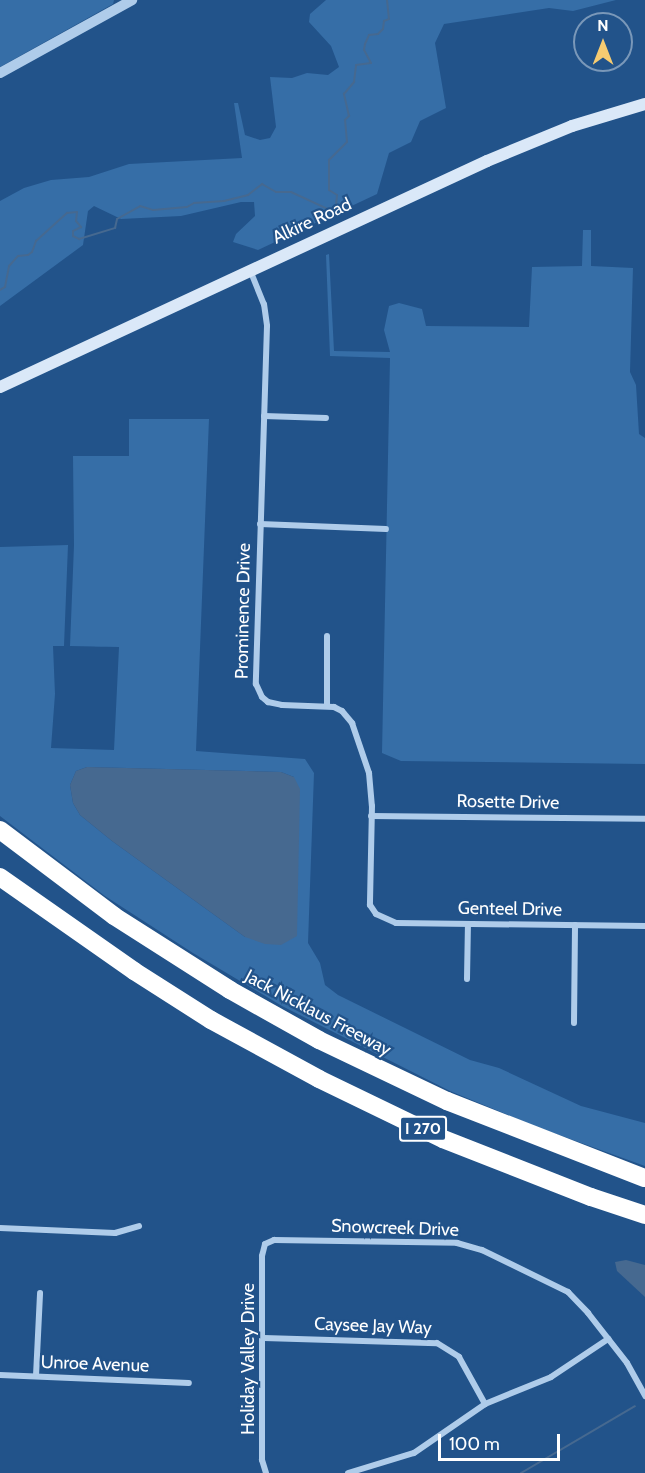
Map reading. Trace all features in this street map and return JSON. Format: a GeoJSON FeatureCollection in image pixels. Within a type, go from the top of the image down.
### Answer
{"type":"FeatureCollection","features":[{"type":"Feature","properties":{"kind":"highway","name":"Jack Nicklaus Freeway"},"geometry":{"type":"LineString","coordinates":[[0,830],[114,916],[230,990],[319,1040],[447,1101],[645,1178]]}},
{"type":"Feature","properties":{"kind":"highway","name":"I 270"},"geometry":{"type":"LineString","coordinates":[[0,877],[144,977],[211,1020],[302,1070],[443,1139],[591,1197],[645,1215]]}},
{"type":"Feature","properties":{"kind":"main road","name":"Alkire Road"},"geometry":{"type":"LineString","coordinates":[[0,387],[250,270],[531,143],[584,122],[645,104]]}},
{"type":"Feature","properties":{"kind":"street"},"geometry":{"type":"LineString","coordinates":[[0,73],[132,0]]}},
{"type":"Feature","properties":{"kind":"street","name":"Prominence Drive"},"geometry":{"type":"LineString","coordinates":[[250,270],[266,314],[255,677],[262,697],[275,704],[327,706]]}},
{"type":"Feature","properties":{"kind":"street"},"geometry":{"type":"LineString","coordinates":[[264,416],[326,418]]}},
{"type":"Feature","properties":{"kind":"street"},"geometry":{"type":"LineString","coordinates":[[260,524],[386,529]]}},
{"type":"Feature","properties":{"kind":"street"},"geometry":{"type":"LineString","coordinates":[[327,636],[327,706],[342,711],[347,716],[361,746],[369,773],[371,816]]}},
{"type":"Feature","properties":{"kind":"street","name":"Rosette Drive"},"geometry":{"type":"LineString","coordinates":[[371,816],[645,819]]}},
{"type":"Feature","properties":{"kind":"street","name":"Genteel Drive"},"geometry":{"type":"LineString","coordinates":[[371,816],[370,905],[376,914],[396,923],[645,926]]}},
{"type":"Feature","properties":{"kind":"street"},"geometry":{"type":"LineString","coordinates":[[467,979],[468,924]]}},
{"type":"Feature","properties":{"kind":"street"},"geometry":{"type":"LineString","coordinates":[[574,1023],[575,925]]}},
{"type":"Feature","properties":{"kind":"street"},"geometry":{"type":"LineString","coordinates":[[0,1228],[115,1233],[139,1226]]}},
{"type":"Feature","properties":{"kind":"street","name":"Snowcreek Drive"},"geometry":{"type":"LineString","coordinates":[[265,1244],[274,1240],[469,1246],[568,1292],[588,1313],[627,1363],[645,1395]]}},
{"type":"Feature","properties":{"kind":"street","name":"Holiday Valley Drive"},"geometry":{"type":"LineString","coordinates":[[265,1244],[262,1460],[266,1473]]}},
{"type":"Feature","properties":{"kind":"street"},"geometry":{"type":"LineString","coordinates":[[36,1376],[40,1293]]}},
{"type":"Feature","properties":{"kind":"street","name":"Caysee Jay Way"},"geometry":{"type":"LineString","coordinates":[[264,1338],[437,1343],[447,1347],[459,1357],[485,1404]]}},
{"type":"Feature","properties":{"kind":"street"},"geometry":{"type":"LineString","coordinates":[[348,1473],[414,1453],[485,1404],[551,1377],[608,1339]]}},
{"type":"Feature","properties":{"kind":"street","name":"Unroe Avenue"},"geometry":{"type":"LineString","coordinates":[[0,1375],[189,1383]]}},
{"type":"Feature","properties":{"kind":"shaded area"},"geometry":{"type":"Polygon","coordinates":[[[0,0],[114,0],[113,4],[0,67],[0,0]]]}},
{"type":"Feature","properties":{"kind":"shaded area"},"geometry":{"type":"Polygon","coordinates":[[[326,0],[616,0],[573,11],[549,8],[444,24],[435,43],[446,108],[420,121],[411,142],[389,153],[377,194],[258,250],[233,242],[236,234],[255,216],[254,202],[241,202],[181,216],[121,219],[94,206],[88,211],[83,245],[0,306],[0,201],[24,188],[51,180],[89,177],[129,164],[242,158],[234,103],[238,103],[245,135],[260,140],[270,138],[276,127],[270,77],[292,78],[307,73],[328,75],[339,67],[331,46],[309,22],[310,14],[326,0]]]}},
{"type":"Feature","properties":{"kind":"shaded area"},"geometry":{"type":"Polygon","coordinates":[[[583,230],[591,230],[591,266],[633,268],[630,372],[636,385],[639,434],[645,438],[645,764],[401,761],[382,753],[390,358],[330,356],[326,255],[329,254],[334,351],[390,352],[384,330],[389,306],[399,303],[422,309],[426,326],[529,327],[532,267],[582,266],[583,230]]]}},
{"type":"Feature","properties":{"kind":"shaded area"},"geometry":{"type":"Polygon","coordinates":[[[129,419],[209,419],[196,751],[305,759],[314,773],[308,943],[320,963],[325,985],[338,995],[470,1060],[499,1068],[581,1106],[645,1123],[645,1166],[537,1127],[450,1091],[282,1006],[193,953],[105,896],[0,816],[0,547],[68,545],[64,646],[53,646],[55,694],[51,748],[114,750],[119,647],[70,646],[74,545],[73,456],[129,456],[129,419]],[[87,767],[76,771],[70,785],[73,803],[80,815],[112,841],[245,937],[294,777],[281,772],[87,767]]]}},
{"type":"Feature","properties":{"kind":"shaded area"},"geometry":{"type":"Polygon","coordinates":[[[87,767],[281,772],[294,777],[300,789],[297,936],[281,945],[265,944],[245,937],[112,841],[80,815],[73,803],[70,785],[76,771],[87,767]]]}},
{"type":"Feature","properties":{"kind":"shaded area"},"geometry":{"type":"Polygon","coordinates":[[[626,1260],[645,1265],[645,1297],[617,1271],[615,1262],[626,1260]]]}},
{"type":"Feature","properties":{"kind":"waterway"},"geometry":{"type":"LineString","coordinates":[[0,290],[5,287],[9,266],[18,256],[32,252],[36,241],[67,213],[77,212],[76,221],[81,227],[73,231],[73,236],[79,239],[115,228],[117,219],[140,206],[153,210],[224,201],[248,195],[262,184],[276,192],[291,192],[332,211],[336,205],[337,195],[329,190],[329,160],[347,142],[345,120],[349,116],[344,94],[354,82],[356,65],[371,63],[364,50],[365,44],[369,35],[378,34],[383,29],[384,21],[389,19],[387,0]]}},
{"type":"Feature","properties":{"kind":"waterway"},"geometry":{"type":"LineString","coordinates":[[521,1473],[635,1406]]}}]}
